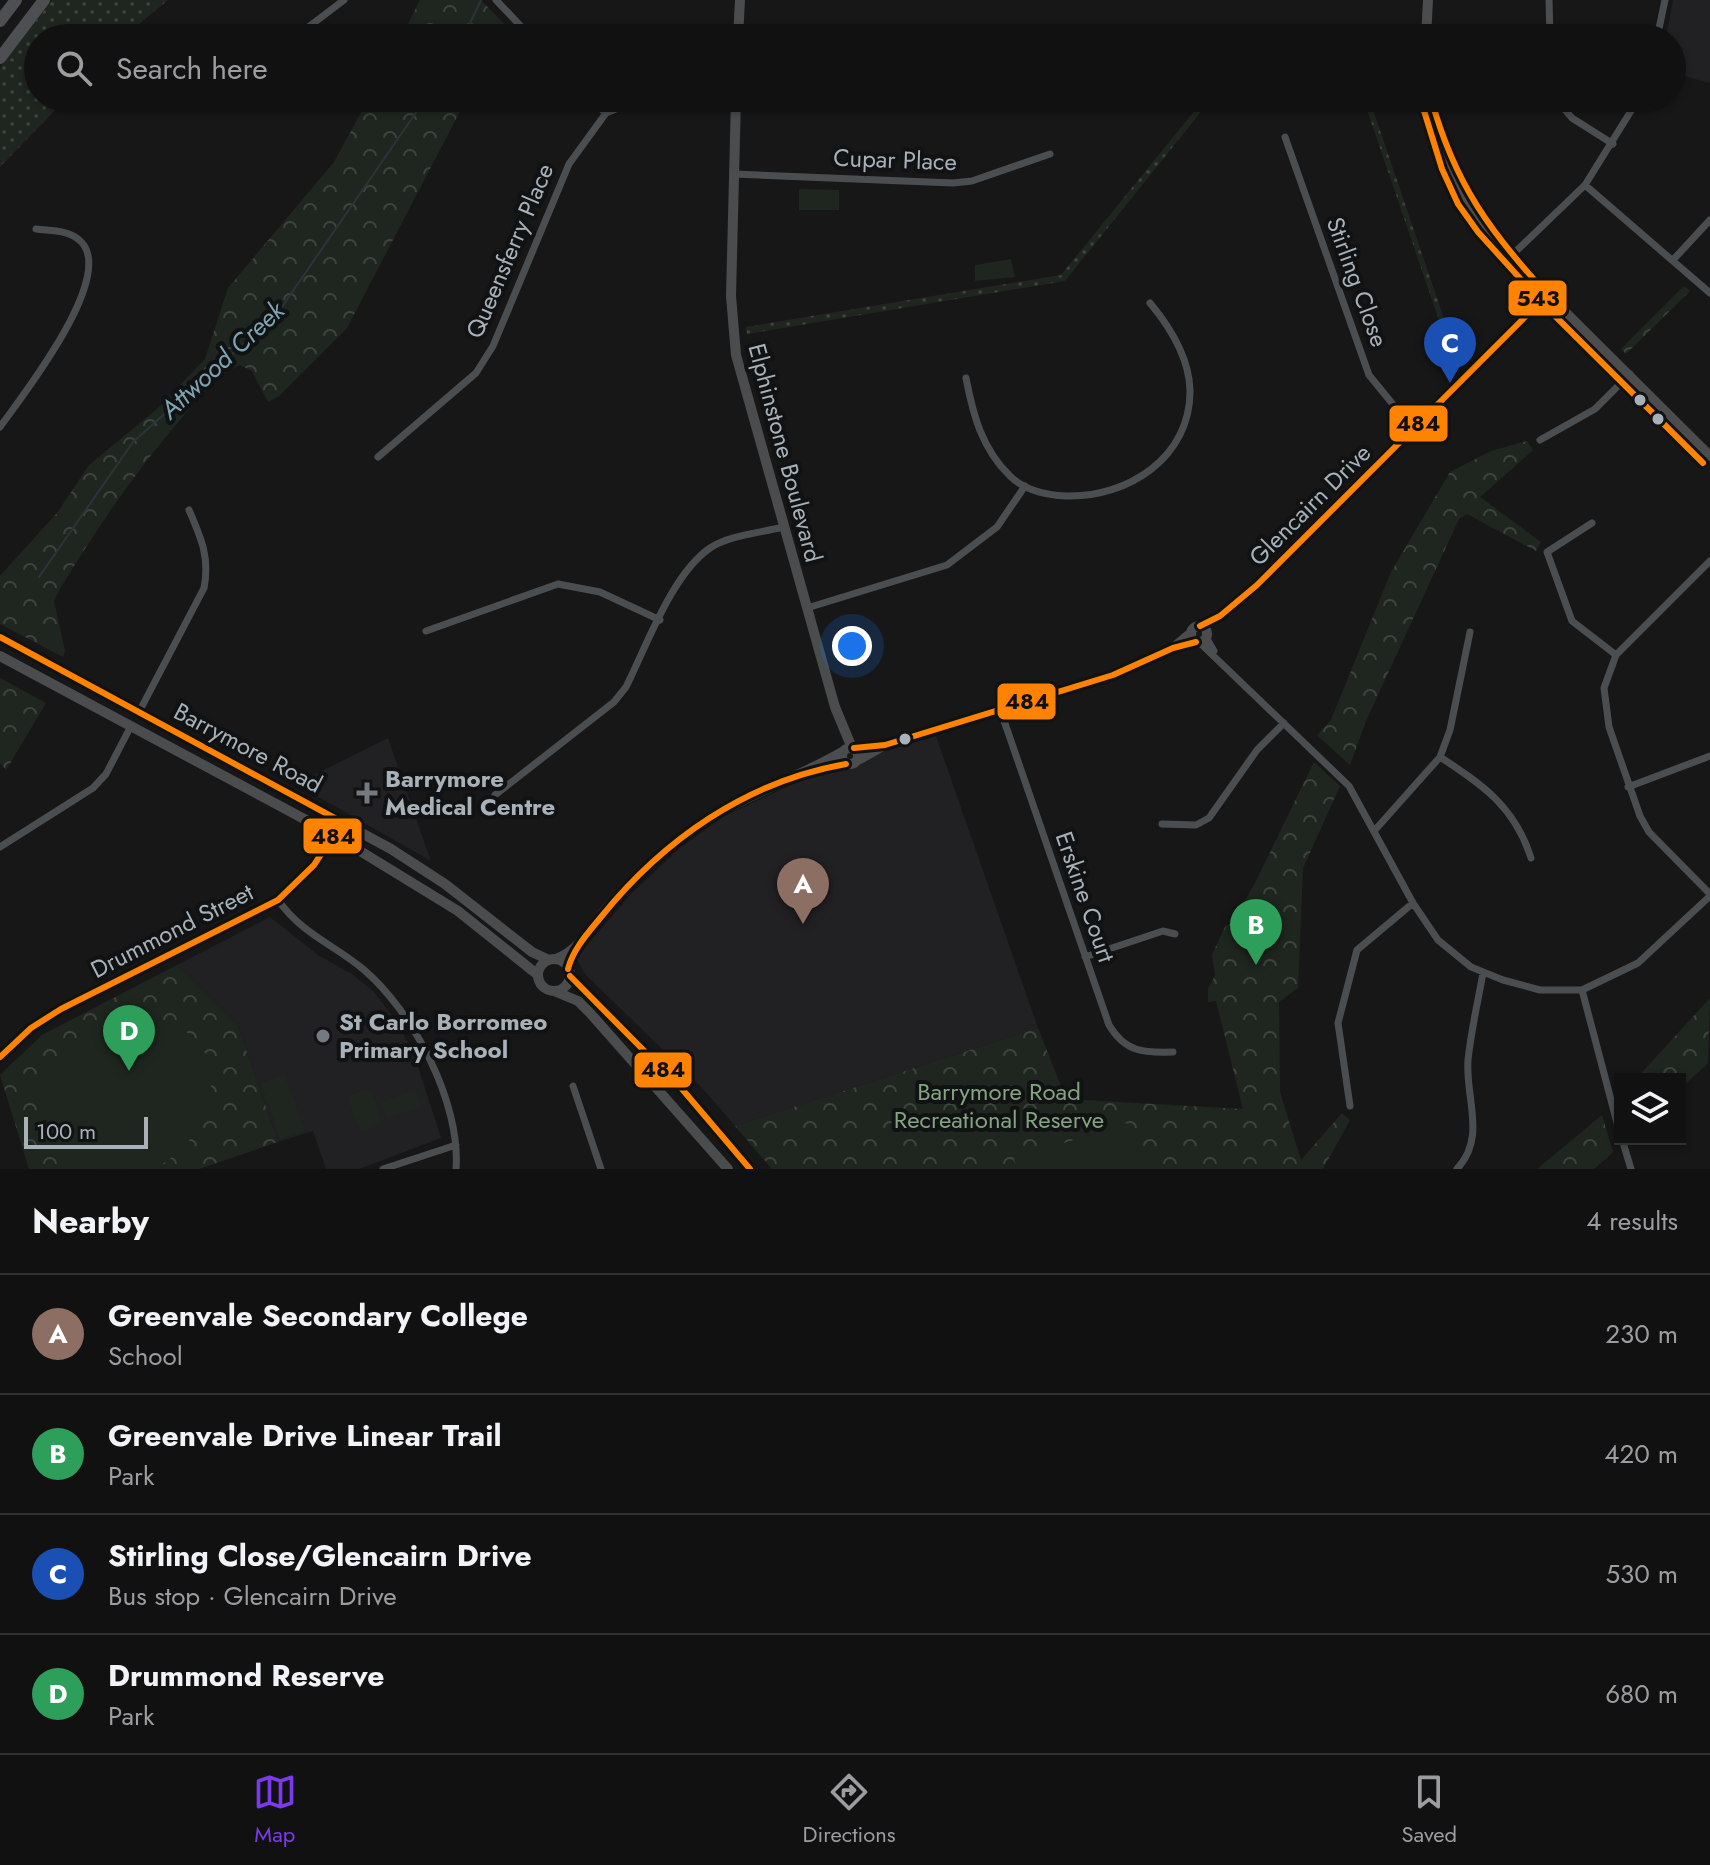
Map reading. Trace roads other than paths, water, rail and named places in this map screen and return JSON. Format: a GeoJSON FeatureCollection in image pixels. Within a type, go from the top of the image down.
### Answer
{"type":"FeatureCollection","features":[{"type":"Feature","properties":{"kind":"main road"},"geometry":{"type":"LineString","coordinates":[[0,21],[16,0]]}},
{"type":"Feature","properties":{"kind":"main road"},"geometry":{"type":"LineString","coordinates":[[26,24],[44,0]]}},
{"type":"Feature","properties":{"kind":"main road"},"geometry":{"type":"LineString","coordinates":[[0,58],[24,26]]}},
{"type":"Feature","properties":{"kind":"street"},"geometry":{"type":"LineString","coordinates":[[312,24],[344,0]]}},
{"type":"Feature","properties":{"kind":"street"},"geometry":{"type":"LineString","coordinates":[[496,0],[519,24]]}},
{"type":"Feature","properties":{"kind":"street"},"geometry":{"type":"LineString","coordinates":[[739,24],[740,0]]}},
{"type":"Feature","properties":{"kind":"street"},"geometry":{"type":"LineString","coordinates":[[1427,24],[1428,0]]}},
{"type":"Feature","properties":{"kind":"street"},"geometry":{"type":"LineString","coordinates":[[1549,0],[1550,24]]}},
{"type":"Feature","properties":{"kind":"street"},"geometry":{"type":"LineString","coordinates":[[1660,24],[1665,0]]}},
{"type":"Feature","properties":{"kind":"street","name":"Elphinstone Boulevard"},"geometry":{"type":"LineString","coordinates":[[736,112],[731,296],[736,355],[848,750]]}},
{"type":"Feature","properties":{"kind":"street"},"geometry":{"type":"LineString","coordinates":[[1434,112],[1440,135],[1467,199],[1511,256],[1710,456]]}},
{"type":"Feature","properties":{"kind":"street"},"geometry":{"type":"LineString","coordinates":[[1567,112],[1613,144]]}},
{"type":"Feature","properties":{"kind":"street"},"geometry":{"type":"LineString","coordinates":[[1511,256],[1585,185],[1631,112]]}},
{"type":"Feature","properties":{"kind":"street","name":"Queensferry Place"},"geometry":{"type":"LineString","coordinates":[[378,457],[476,373],[569,164],[606,113]]}},
{"type":"Feature","properties":{"kind":"street","name":"Stirling Close"},"geometry":{"type":"LineString","coordinates":[[1285,137],[1369,375],[1413,429]]}},
{"type":"Feature","properties":{"kind":"street","name":"Cupar Place"},"geometry":{"type":"LineString","coordinates":[[734,174],[953,183],[972,181],[1050,154]]}},
{"type":"Feature","properties":{"kind":"street"},"geometry":{"type":"LineString","coordinates":[[1585,185],[1710,293]]}},
{"type":"Feature","properties":{"kind":"street"},"geometry":{"type":"LineString","coordinates":[[1673,260],[1710,220]]}},
{"type":"Feature","properties":{"kind":"street"},"geometry":{"type":"LineString","coordinates":[[0,427],[45,366],[90,281],[92,262],[79,239],[65,233],[36,229]]}},
{"type":"Feature","properties":{"kind":"street","name":"Glencairn Drive"},"geometry":{"type":"LineString","coordinates":[[552,960],[579,943],[641,872],[690,832],[734,804],[848,750],[885,745],[1113,675],[1200,636],[1257,585],[1548,295]]}},
{"type":"Feature","properties":{"kind":"street"},"geometry":{"type":"LineString","coordinates":[[966,378],[973,419],[991,455],[1012,479],[1047,495],[1086,497],[1123,487],[1163,463],[1183,431],[1190,390],[1180,347],[1150,303]]}},
{"type":"Feature","properties":{"kind":"street"},"geometry":{"type":"LineString","coordinates":[[1540,440],[1595,409],[1630,374]]}},
{"type":"Feature","properties":{"kind":"street"},"geometry":{"type":"LineString","coordinates":[[807,608],[947,565],[997,527],[1025,486]]}},
{"type":"Feature","properties":{"kind":"street"},"geometry":{"type":"LineString","coordinates":[[0,847],[93,788],[106,774],[204,588],[208,569],[206,547],[189,510]]}},
{"type":"Feature","properties":{"kind":"street"},"geometry":{"type":"LineString","coordinates":[[1592,523],[1547,552],[1572,621],[1616,655]]}},
{"type":"Feature","properties":{"kind":"street"},"geometry":{"type":"LineString","coordinates":[[495,795],[614,702],[626,687],[682,577],[713,546],[783,527]]}},
{"type":"Feature","properties":{"kind":"street"},"geometry":{"type":"LineString","coordinates":[[1200,636],[1217,657],[1349,786],[1413,903],[1448,950],[1483,973],[1540,990],[1582,990],[1638,963],[1710,895],[1649,832],[1628,787],[1604,707],[1604,688],[1616,655],[1710,561]]}},
{"type":"Feature","properties":{"kind":"street"},"geometry":{"type":"LineString","coordinates":[[426,631],[558,584],[600,592],[660,620]]}},
{"type":"Feature","properties":{"kind":"street"},"geometry":{"type":"LineString","coordinates":[[1375,830],[1440,757],[1450,730],[1470,632]]}},
{"type":"Feature","properties":{"kind":"street","name":"Barrymore Road"},"geometry":{"type":"LineString","coordinates":[[0,637],[342,822],[445,884],[532,952],[552,960]]}},
{"type":"Feature","properties":{"kind":"street","name":"Barrymore Road"},"geometry":{"type":"LineString","coordinates":[[0,656],[334,835],[458,911],[538,975]]}},
{"type":"Feature","properties":{"kind":"street","name":"Erskine Court"},"geometry":{"type":"LineString","coordinates":[[1000,709],[1109,1025],[1118,1041],[1140,1052],[1173,1052]]}},
{"type":"Feature","properties":{"kind":"street"},"geometry":{"type":"LineString","coordinates":[[1162,824],[1196,825],[1209,818],[1257,750],[1284,723]]}},
{"type":"Feature","properties":{"kind":"street","name":"Glencairn Drive"},"geometry":{"type":"LineString","coordinates":[[819,766],[846,764],[885,745]]}},
{"type":"Feature","properties":{"kind":"street"},"geometry":{"type":"LineString","coordinates":[[848,750],[858,760]]}},
{"type":"Feature","properties":{"kind":"street"},"geometry":{"type":"LineString","coordinates":[[846,764],[848,750]]}},
{"type":"Feature","properties":{"kind":"street"},"geometry":{"type":"LineString","coordinates":[[1628,787],[1710,756]]}},
{"type":"Feature","properties":{"kind":"street"},"geometry":{"type":"LineString","coordinates":[[1440,757],[1495,794],[1512,814],[1531,858]]}},
{"type":"Feature","properties":{"kind":"street","name":"Drummond Street"},"geometry":{"type":"LineString","coordinates":[[0,1057],[31,1028],[61,1009],[278,900],[300,882],[342,822]]}},
{"type":"Feature","properties":{"kind":"street"},"geometry":{"type":"LineString","coordinates":[[278,900],[294,919],[326,946],[369,974],[404,1010],[425,1047],[456,1145],[456,1169]]}},
{"type":"Feature","properties":{"kind":"street"},"geometry":{"type":"LineString","coordinates":[[1350,1106],[1338,1023],[1357,950],[1413,903]]}},
{"type":"Feature","properties":{"kind":"street"},"geometry":{"type":"LineString","coordinates":[[1085,957],[1163,931],[1175,934]]}},
{"type":"Feature","properties":{"kind":"street","name":"Glencairn Drive"},"geometry":{"type":"LineString","coordinates":[[569,972],[579,943]]}},
{"type":"Feature","properties":{"kind":"street"},"geometry":{"type":"LineString","coordinates":[[728,1169],[578,1001],[542,986],[538,975],[541,965],[552,960],[569,972],[682,1089],[750,1169]]}},
{"type":"Feature","properties":{"kind":"street"},"geometry":{"type":"LineString","coordinates":[[554,991],[566,985],[569,972]]}},
{"type":"Feature","properties":{"kind":"street"},"geometry":{"type":"LineString","coordinates":[[1457,1169],[1473,1134],[1468,1062],[1483,973]]}},
{"type":"Feature","properties":{"kind":"street"},"geometry":{"type":"LineString","coordinates":[[1582,990],[1614,1110]]}},
{"type":"Feature","properties":{"kind":"street"},"geometry":{"type":"LineString","coordinates":[[573,1086],[601,1169]]}},
{"type":"Feature","properties":{"kind":"street"},"geometry":{"type":"LineString","coordinates":[[383,1169],[456,1145]]}},
{"type":"Feature","properties":{"kind":"street"},"geometry":{"type":"LineString","coordinates":[[1624,1145],[1631,1169]]}},
{"type":"Feature","properties":{"kind":"waterway","name":"Attwood Creek"},"geometry":{"type":"LineString","coordinates":[[470,24],[481,0]]}},
{"type":"Feature","properties":{"kind":"waterway","name":"Attwood Creek"},"geometry":{"type":"LineString","coordinates":[[39,577],[133,442],[277,314],[416,112]]}},
{"type":"Feature","properties":{"kind":"place","name":"Stirling Close/Glencairn Drive"},"geometry":{"type":"Point","coordinates":[1450,383]}},
{"type":"Feature","properties":{"kind":"place","name":"Barrymore Medical Centre"},"geometry":{"type":"Point","coordinates":[367,793]}},
{"type":"Feature","properties":{"kind":"place","name":"Greenvale Secondary College"},"geometry":{"type":"Point","coordinates":[803,924]}},
{"type":"Feature","properties":{"kind":"place","name":"Greenvale Drive Linear Trail"},"geometry":{"type":"Point","coordinates":[1256,965]}},
{"type":"Feature","properties":{"kind":"place","name":"St Carlo Borromeo Primary School"},"geometry":{"type":"Point","coordinates":[323,1036]}},
{"type":"Feature","properties":{"kind":"place","name":"Drummond Reserve"},"geometry":{"type":"Point","coordinates":[129,1071]}},
{"type":"Feature","properties":{"kind":"park label","name":"Barrymore Road Recreational Reserve"},"geometry":{"type":"Point","coordinates":[999,1106]}}]}
